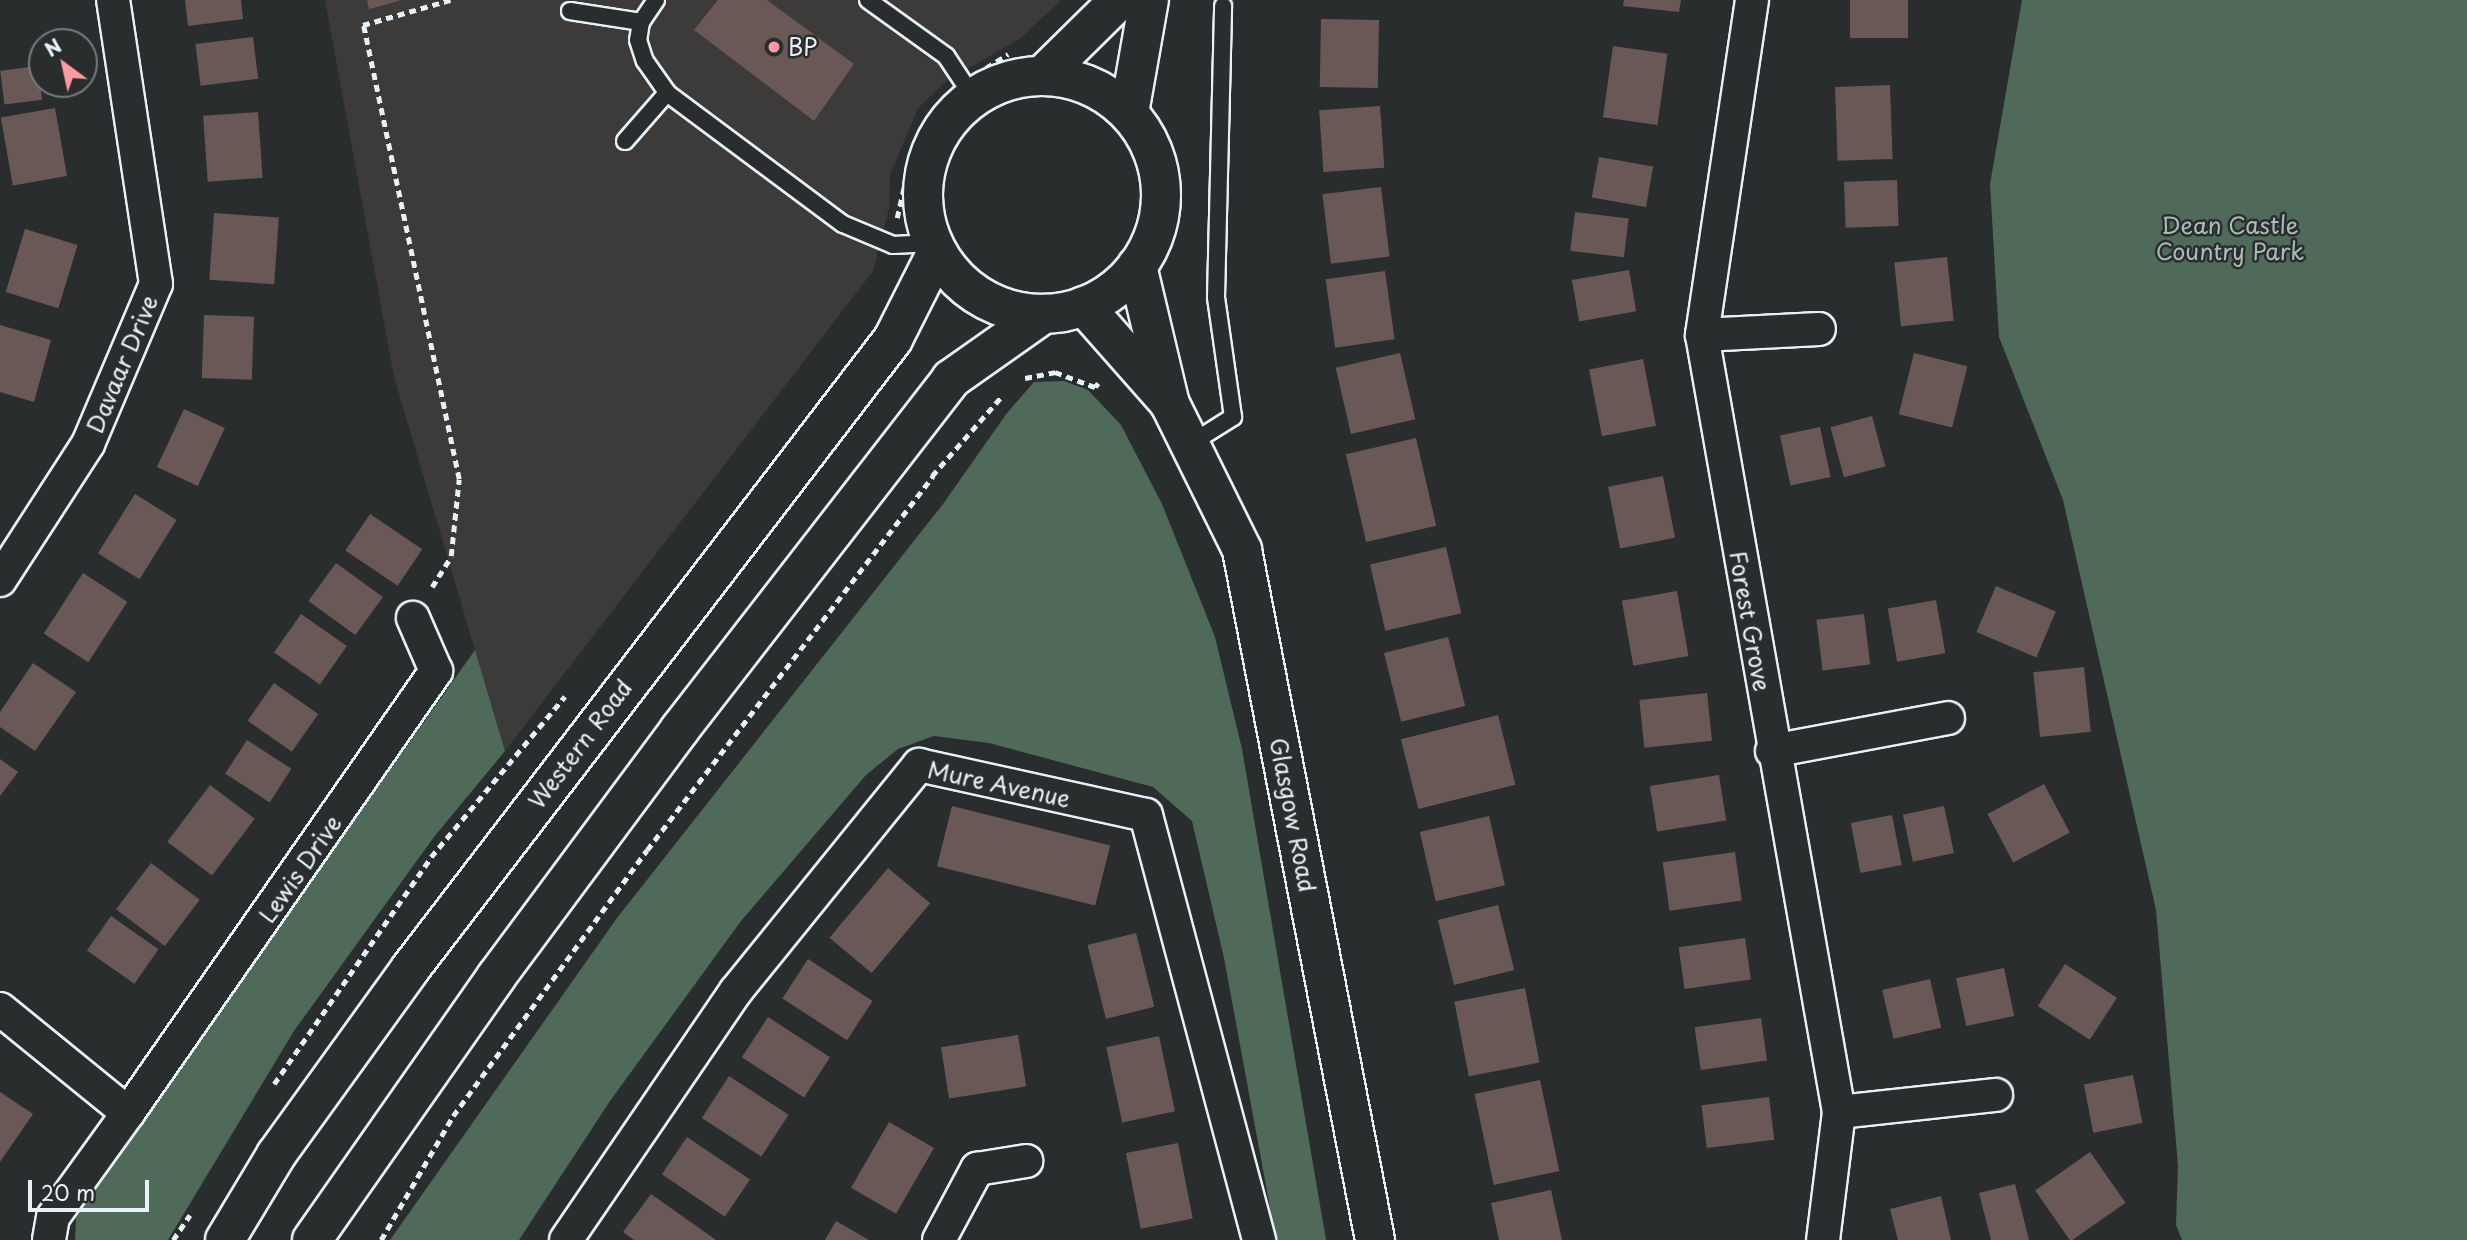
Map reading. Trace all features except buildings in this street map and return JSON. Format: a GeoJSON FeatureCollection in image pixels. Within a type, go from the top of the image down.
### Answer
{"type":"FeatureCollection","features":[{"type":"Feature","properties":{"kind":"main road"},"geometry":{"type":"LineString","coordinates":[[1030,61],[1104,93],[1129,113],[1149,141],[1159,172],[1161,205],[1154,237],[1138,266],[1114,290],[1084,306],[1043,314],[1017,312],[981,297],[951,273],[935,247],[923,203],[927,163],[945,126],[970,89],[1006,81],[1030,61],[1119,0]]}},
{"type":"Feature","properties":{"kind":"main road"},"geometry":{"type":"LineString","coordinates":[[1129,113],[1149,0]]}},
{"type":"Feature","properties":{"kind":"main road","name":"Western Road"},"geometry":{"type":"LineString","coordinates":[[225,1240],[276,1155],[410,969],[893,339],[935,247]]}},
{"type":"Feature","properties":{"kind":"main road","name":"Glasgow Road"},"geometry":{"type":"LineString","coordinates":[[1138,266],[1170,404],[1241,550],[1375,1240]]}},
{"type":"Feature","properties":{"kind":"main road","name":"Glasgow Road"},"geometry":{"type":"LineString","coordinates":[[1084,306],[1170,404]]}},
{"type":"Feature","properties":{"kind":"main road"},"geometry":{"type":"LineString","coordinates":[[312,1240],[504,966],[951,379],[1043,314]]}},
{"type":"Feature","properties":{"kind":"street","name":"Davaar Drive"},"geometry":{"type":"LineString","coordinates":[[0,580],[88,444],[156,284],[113,0]]}},
{"type":"Feature","properties":{"kind":"street","name":"Forest Grove"},"geometry":{"type":"LineString","coordinates":[[1752,0],[1702,335],[1772,751],[1839,1112],[1823,1240]]}},
{"type":"Feature","properties":{"kind":"street"},"geometry":{"type":"LineString","coordinates":[[1702,335],[1819,329]]}},
{"type":"Feature","properties":{"kind":"street","name":"Lewis Drive"},"geometry":{"type":"LineString","coordinates":[[128,1113],[436,671],[413,618]]}},
{"type":"Feature","properties":{"kind":"street"},"geometry":{"type":"LineString","coordinates":[[1772,751],[1948,718]]}},
{"type":"Feature","properties":{"kind":"street","name":"Mure Avenue"},"geometry":{"type":"LineString","coordinates":[[566,1240],[736,991],[919,765],[1146,815],[1259,1240]]}},
{"type":"Feature","properties":{"kind":"street"},"geometry":{"type":"LineString","coordinates":[[0,1009],[128,1113],[53,1217],[49,1240]]}},
{"type":"Feature","properties":{"kind":"street"},"geometry":{"type":"LineString","coordinates":[[1839,1112],[1996,1095]]}},
{"type":"Feature","properties":{"kind":"street"},"geometry":{"type":"LineString","coordinates":[[939,1240],[977,1169],[1026,1161]]}},
{"type":"Feature","properties":{"kind":"lane"},"geometry":{"type":"LineString","coordinates":[[656,0],[641,22],[638,40],[645,61],[667,93],[843,224],[893,245],[935,247]]}},
{"type":"Feature","properties":{"kind":"lane"},"geometry":{"type":"LineString","coordinates":[[868,0],[946,56],[970,89]]}},
{"type":"Feature","properties":{"kind":"lane"},"geometry":{"type":"LineString","coordinates":[[1190,444],[1233,417],[1216,297],[1223,6]]}},
{"type":"Feature","properties":{"kind":"lane"},"geometry":{"type":"LineString","coordinates":[[570,11],[641,22]]}},
{"type":"Feature","properties":{"kind":"lane"},"geometry":{"type":"LineString","coordinates":[[625,141],[667,93]]}},
{"type":"Feature","properties":{"kind":"path"},"geometry":{"type":"LineString","coordinates":[[413,618],[452,556],[459,479],[363,25],[450,0]]}},
{"type":"Feature","properties":{"kind":"path"},"geometry":{"type":"LineString","coordinates":[[893,245],[913,147],[941,104],[1030,61]]}},
{"type":"Feature","properties":{"kind":"path"},"geometry":{"type":"LineString","coordinates":[[1021,378],[1055,372],[1095,387],[1119,346]]}},
{"type":"Feature","properties":{"kind":"path"},"geometry":{"type":"LineString","coordinates":[[380,1240],[453,1116],[647,850],[933,476],[1011,387]]}},
{"type":"Feature","properties":{"kind":"path"},"geometry":{"type":"LineString","coordinates":[[874,478],[933,476]]}},
{"type":"Feature","properties":{"kind":"shaded area"},"geometry":{"type":"Polygon","coordinates":[[[325,0],[1061,0],[1021,38],[947,81],[918,108],[890,175],[889,208],[873,271],[505,751],[394,377],[325,0]]]}},
{"type":"Feature","properties":{"kind":"green space","name":"Dean Castle Country Park"},"geometry":{"type":"Polygon","coordinates":[[[2022,0],[2467,0],[2467,1240],[2182,1240],[2176,1225],[2178,1166],[2156,910],[2063,500],[1999,337],[1990,184],[2022,0]]]}},
{"type":"Feature","properties":{"kind":"green space"},"geometry":{"type":"Polygon","coordinates":[[[1064,381],[1088,390],[1121,425],[1162,504],[1215,637],[1242,749],[1326,1240],[1276,1240],[1224,958],[1192,821],[1153,787],[989,743],[934,736],[898,749],[866,775],[741,921],[610,1101],[519,1240],[390,1240],[617,918],[943,504],[1007,413],[1034,382],[1064,381]]]}},
{"type":"Feature","properties":{"kind":"green space"},"geometry":{"type":"Polygon","coordinates":[[[475,650],[505,751],[434,837],[294,1031],[168,1240],[75,1240],[76,1218],[100,1179],[475,650]]]}},
{"type":"Feature","properties":{"kind":"place","name":"BP"},"geometry":{"type":"Point","coordinates":[774,47]}}]}
